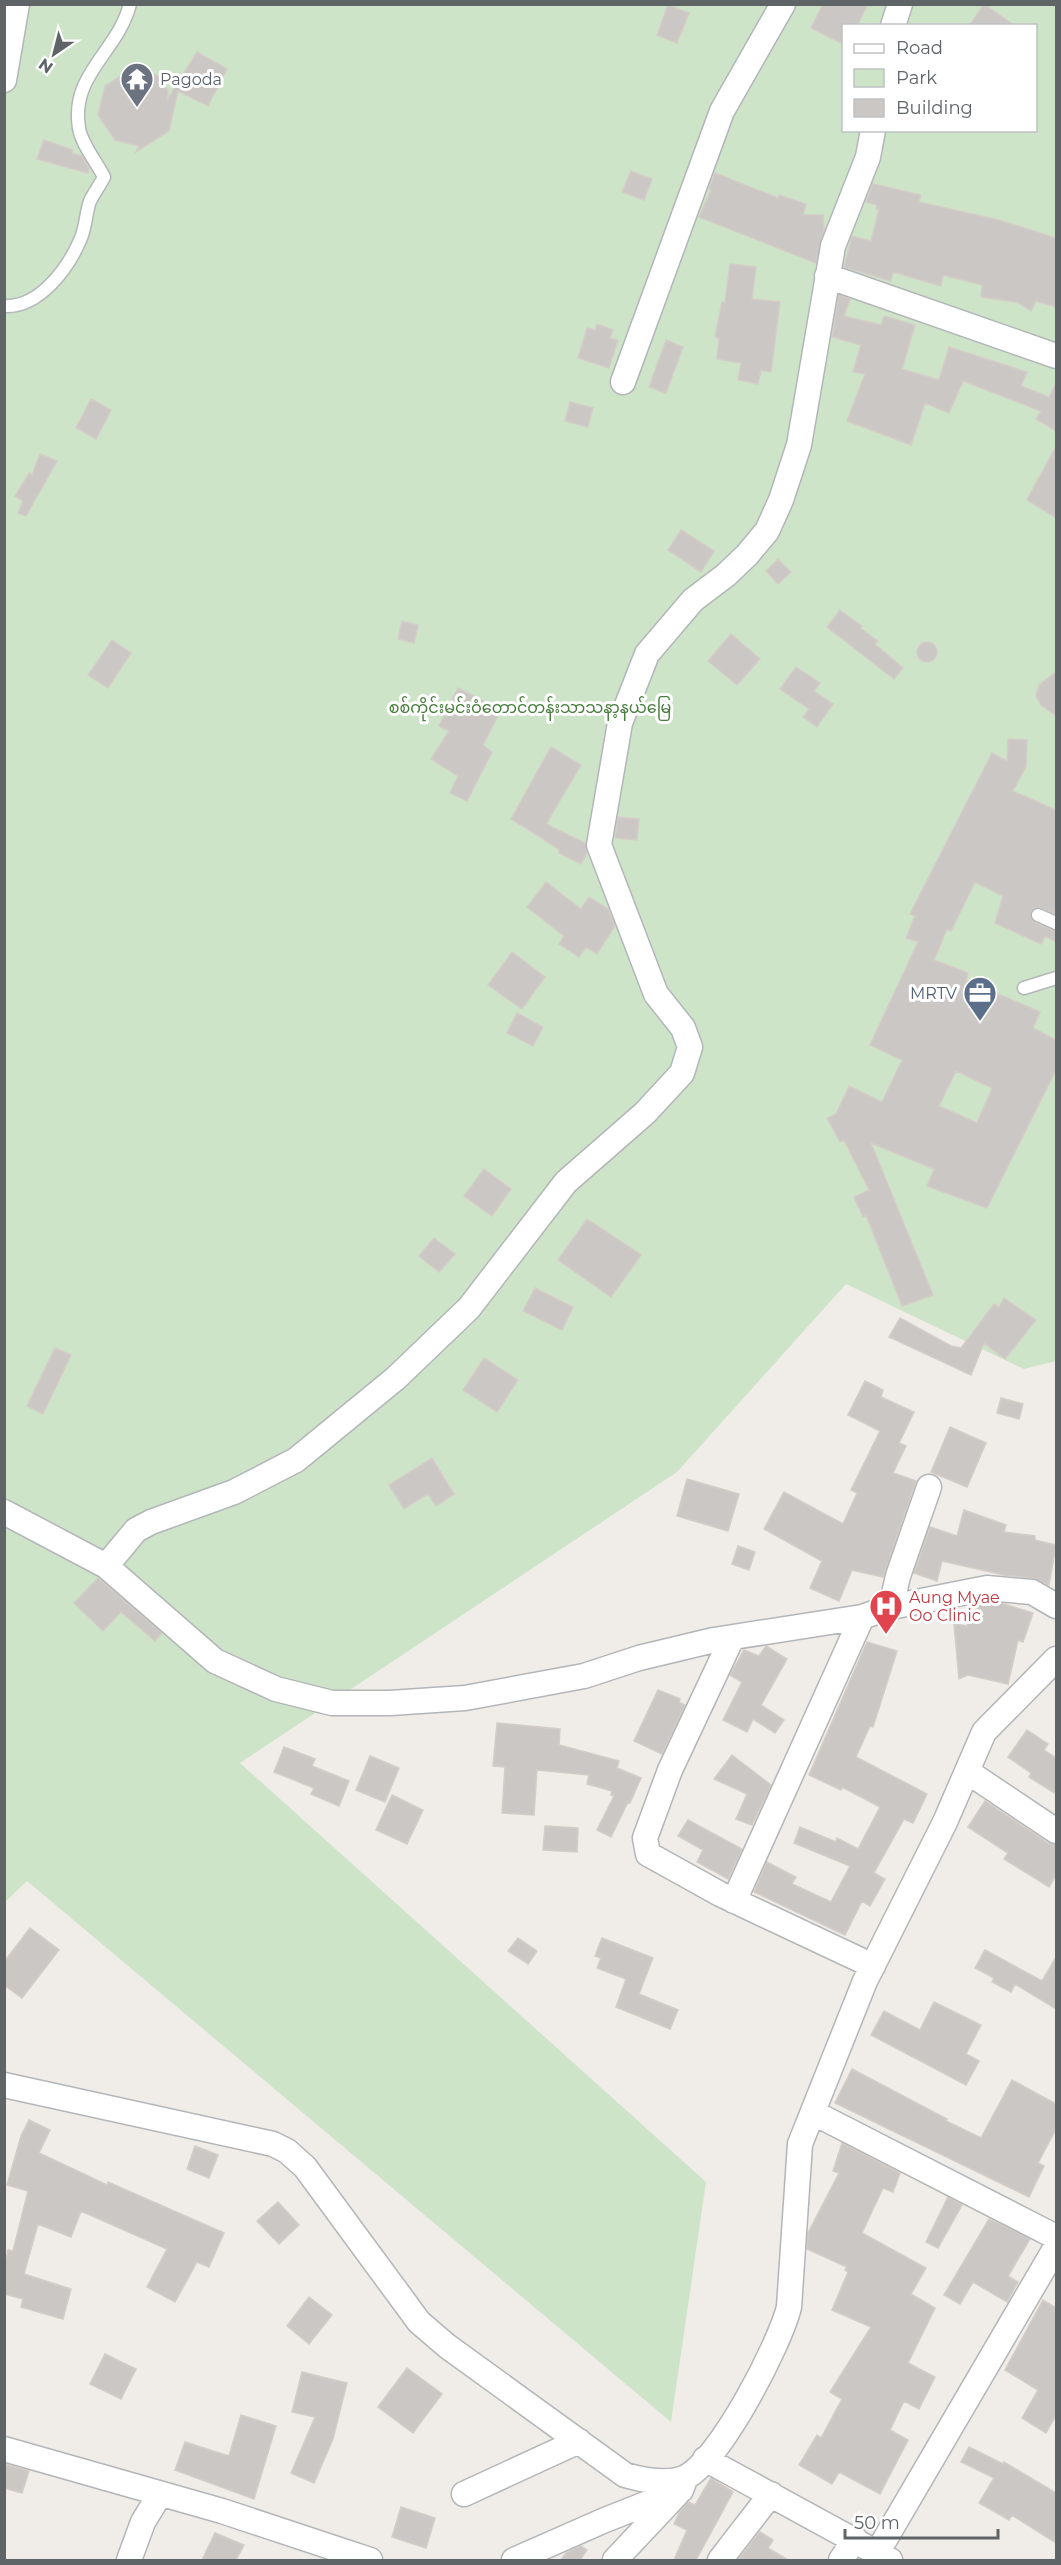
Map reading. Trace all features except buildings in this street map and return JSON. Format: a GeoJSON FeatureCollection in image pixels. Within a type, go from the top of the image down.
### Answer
{"type":"FeatureCollection","features":[{"type":"Feature","properties":{"kind":"street"},"geometry":{"type":"LineString","coordinates":[[4,80],[17,4]]}},
{"type":"Feature","properties":{"kind":"street"},"geometry":{"type":"LineString","coordinates":[[623,382],[722,111],[783,4]]}},
{"type":"Feature","properties":{"kind":"street"},"geometry":{"type":"LineString","coordinates":[[894,24],[900,4]]}},
{"type":"Feature","properties":{"kind":"street"},"geometry":{"type":"LineString","coordinates":[[106,1566],[136,1530],[151,1522],[234,1492],[296,1460],[396,1378],[469,1308],[566,1182],[645,1113],[682,1073],[690,1047],[683,1028],[656,994],[599,845],[620,723],[647,654],[693,600],[726,575],[767,531],[792,471],[799,445],[833,246],[868,157],[873,132]]}},
{"type":"Feature","properties":{"kind":"street"},"geometry":{"type":"LineString","coordinates":[[828,276],[1056,356]]}},
{"type":"Feature","properties":{"kind":"street"},"geometry":{"type":"LineString","coordinates":[[891,1608],[898,1576],[929,1487]]}},
{"type":"Feature","properties":{"kind":"street"},"geometry":{"type":"LineString","coordinates":[[4,1512],[106,1566],[215,1661],[276,1689],[332,1703],[465,1698],[584,1676],[639,1658],[732,1638],[862,1617],[891,1608],[987,1588],[1032,1592],[1056,1606]]}},
{"type":"Feature","properties":{"kind":"street"},"geometry":{"type":"LineString","coordinates":[[734,1900],[862,1617]]}},
{"type":"Feature","properties":{"kind":"street"},"geometry":{"type":"LineString","coordinates":[[732,1638],[670,1770],[645,1838],[648,1854],[734,1900],[873,1966]]}},
{"type":"Feature","properties":{"kind":"street"},"geometry":{"type":"LineString","coordinates":[[615,2560],[705,2459],[750,2395],[784,2328],[789,2307],[800,2144],[873,1966],[968,1772],[984,1732],[1056,1659]]}},
{"type":"Feature","properties":{"kind":"street"},"geometry":{"type":"LineString","coordinates":[[968,1772],[1056,1831]]}},
{"type":"Feature","properties":{"kind":"street"},"geometry":{"type":"LineString","coordinates":[[4,2085],[243,2136],[287,2151],[305,2167],[419,2322],[447,2346],[625,2475],[683,2484]]}},
{"type":"Feature","properties":{"kind":"street"},"geometry":{"type":"LineString","coordinates":[[814,2113],[1056,2237]]}},
{"type":"Feature","properties":{"kind":"street"},"geometry":{"type":"LineString","coordinates":[[705,2459],[855,2539],[883,2557],[1056,2247]]}},
{"type":"Feature","properties":{"kind":"street"},"geometry":{"type":"LineString","coordinates":[[464,2494],[579,2441]]}},
{"type":"Feature","properties":{"kind":"street"},"geometry":{"type":"LineString","coordinates":[[4,2450],[222,2511],[370,2560]]}},
{"type":"Feature","properties":{"kind":"street"},"geometry":{"type":"LineString","coordinates":[[514,2560],[683,2484]]}},
{"type":"Feature","properties":{"kind":"street"},"geometry":{"type":"LineString","coordinates":[[129,2560],[143,2522],[160,2494]]}},
{"type":"Feature","properties":{"kind":"street"},"geometry":{"type":"LineString","coordinates":[[720,2560],[771,2494]]}},
{"type":"Feature","properties":{"kind":"street"},"geometry":{"type":"LineString","coordinates":[[842,2560],[855,2539]]}},
{"type":"Feature","properties":{"kind":"lane"},"geometry":{"type":"LineString","coordinates":[[4,306],[24,304],[37,295],[65,266],[81,238],[89,204],[104,177],[79,129],[79,92],[94,64],[110,49],[125,24],[130,4]]}},
{"type":"Feature","properties":{"kind":"lane"},"geometry":{"type":"LineString","coordinates":[[1038,915],[1056,923]]}},
{"type":"Feature","properties":{"kind":"lane"},"geometry":{"type":"LineString","coordinates":[[1024,988],[1056,978]]}},
{"type":"Feature","properties":{"kind":"green space","name":"စစ်ကိုင်းမင်းဝံတောင်တန်းသာသနာ့နယ်မြေ"},"geometry":{"type":"Polygon","coordinates":[[[5,5],[1056,5],[1056,1361],[1024,1369],[846,1284],[677,1472],[240,1763],[706,2182],[671,2422],[27,1881],[5,1902],[5,5]]]}},
{"type":"Feature","properties":{"kind":"place","name":"Pagoda"},"geometry":{"type":"Point","coordinates":[137,108]}},
{"type":"Feature","properties":{"kind":"place","name":"MRTV"},"geometry":{"type":"Point","coordinates":[980,1022]}},
{"type":"Feature","properties":{"kind":"place","name":"Aung Myae Oo Clinic"},"geometry":{"type":"Point","coordinates":[886,1635]}}]}
